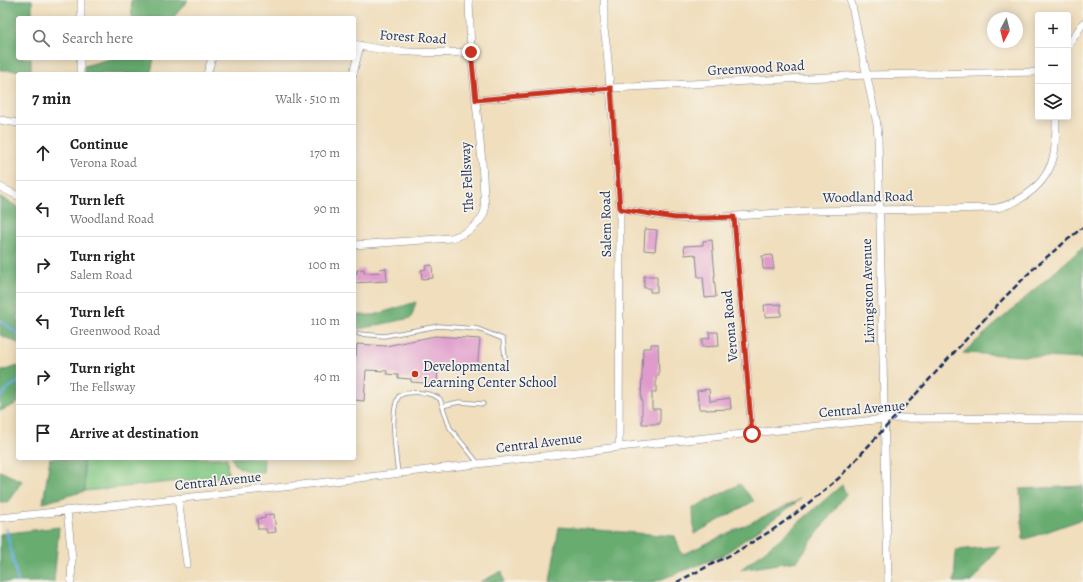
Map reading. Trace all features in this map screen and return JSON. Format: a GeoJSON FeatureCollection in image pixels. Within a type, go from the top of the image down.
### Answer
{"type":"FeatureCollection","features":[{"type":"Feature","properties":{"kind":"street"},"geometry":{"type":"LineString","coordinates":[[81,0],[81,16]]}},
{"type":"Feature","properties":{"kind":"street","name":"The Fellsway"},"geometry":{"type":"LineString","coordinates":[[356,245],[451,238],[470,230],[483,217],[485,210],[482,162],[471,52],[469,0]]}},
{"type":"Feature","properties":{"kind":"street","name":"Salem Road"},"geometry":{"type":"LineString","coordinates":[[604,0],[604,29],[611,88],[620,209],[619,447]]}},
{"type":"Feature","properties":{"kind":"street","name":"Livingston Avenue"},"geometry":{"type":"LineString","coordinates":[[851,2],[877,124],[878,136],[888,582]]}},
{"type":"Feature","properties":{"kind":"street"},"geometry":{"type":"LineString","coordinates":[[1071,41],[1083,23]]}},
{"type":"Feature","properties":{"kind":"street","name":"Forest Road"},"geometry":{"type":"LineString","coordinates":[[357,44],[380,49],[407,52],[471,52]]}},
{"type":"Feature","properties":{"kind":"street"},"geometry":{"type":"LineString","coordinates":[[80,60],[80,72]]}},
{"type":"Feature","properties":{"kind":"street"},"geometry":{"type":"LineString","coordinates":[[208,72],[211,60]]}},
{"type":"Feature","properties":{"kind":"street"},"geometry":{"type":"LineString","coordinates":[[353,72],[355,60]]}},
{"type":"Feature","properties":{"kind":"street","name":"Greenwood Road"},"geometry":{"type":"LineString","coordinates":[[476,100],[611,88],[866,75],[1035,72]]}},
{"type":"Feature","properties":{"kind":"street"},"geometry":{"type":"LineString","coordinates":[[0,120],[16,123]]}},
{"type":"Feature","properties":{"kind":"street","name":"Woodland Road"},"geometry":{"type":"LineString","coordinates":[[620,209],[675,218],[707,218],[809,211],[990,208],[1004,206],[1018,200],[1036,187],[1049,169],[1054,155],[1056,120]]}},
{"type":"Feature","properties":{"kind":"street"},"geometry":{"type":"LineString","coordinates":[[0,187],[16,195]]}},
{"type":"Feature","properties":{"kind":"street","name":"Verona Road"},"geometry":{"type":"LineString","coordinates":[[734,217],[752,434]]}},
{"type":"Feature","properties":{"kind":"street","name":"Central Avenue"},"geometry":{"type":"LineString","coordinates":[[0,518],[619,447],[885,419],[1083,419]]}},
{"type":"Feature","properties":{"kind":"street"},"geometry":{"type":"LineString","coordinates":[[178,498],[187,564]]}},
{"type":"Feature","properties":{"kind":"street"},"geometry":{"type":"LineString","coordinates":[[67,510],[72,558],[71,582]]}},
{"type":"Feature","properties":{"kind":"lane"},"geometry":{"type":"LineString","coordinates":[[359,334],[384,336],[438,326],[478,329],[503,339],[505,356]]}},
{"type":"Feature","properties":{"kind":"lane"},"geometry":{"type":"LineString","coordinates":[[398,473],[395,439],[395,411],[397,398],[406,393],[429,394],[440,399],[450,428],[479,464]]}},
{"type":"Feature","properties":{"kind":"lane"},"geometry":{"type":"LineString","coordinates":[[442,406],[459,402],[483,404]]}},
{"type":"Feature","properties":{"kind":"green space"},"geometry":{"type":"Polygon","coordinates":[[[0,0],[32,0],[32,16],[16,16],[16,60],[31,60],[31,71],[0,70],[0,0]]]}},
{"type":"Feature","properties":{"kind":"green space"},"geometry":{"type":"Polygon","coordinates":[[[131,0],[188,0],[175,16],[132,16],[131,0]]]}},
{"type":"Feature","properties":{"kind":"green space"},"geometry":{"type":"Polygon","coordinates":[[[106,60],[154,60],[151,72],[85,72],[84,66],[106,60]]]}},
{"type":"Feature","properties":{"kind":"green space"},"geometry":{"type":"Polygon","coordinates":[[[0,197],[16,206],[16,342],[0,335],[0,197]]]}},
{"type":"Feature","properties":{"kind":"green space"},"geometry":{"type":"Polygon","coordinates":[[[1083,247],[1083,359],[963,353],[1083,247]]]}},
{"type":"Feature","properties":{"kind":"green space"},"geometry":{"type":"Polygon","coordinates":[[[416,302],[411,318],[356,330],[356,315],[374,315],[416,302]]]}},
{"type":"Feature","properties":{"kind":"green space"},"geometry":{"type":"Polygon","coordinates":[[[16,367],[16,404],[0,411],[0,375],[2,371],[16,367]]]}},
{"type":"Feature","properties":{"kind":"green space"},"geometry":{"type":"Polygon","coordinates":[[[50,460],[83,460],[85,491],[43,503],[50,460]]]}},
{"type":"Feature","properties":{"kind":"green space"},"geometry":{"type":"Polygon","coordinates":[[[83,460],[227,460],[228,476],[85,491],[83,460]]]}},
{"type":"Feature","properties":{"kind":"green space"},"geometry":{"type":"Polygon","coordinates":[[[233,460],[264,460],[263,472],[244,470],[234,463],[233,460]]]}},
{"type":"Feature","properties":{"kind":"green space"},"geometry":{"type":"Polygon","coordinates":[[[0,471],[22,481],[8,502],[0,503],[0,471]]]}},
{"type":"Feature","properties":{"kind":"green space"},"geometry":{"type":"Polygon","coordinates":[[[740,484],[754,501],[694,534],[693,508],[740,484]]]}},
{"type":"Feature","properties":{"kind":"green space"},"geometry":{"type":"Polygon","coordinates":[[[842,485],[846,494],[797,561],[740,570],[781,538],[842,485]]]}},
{"type":"Feature","properties":{"kind":"green space"},"geometry":{"type":"Polygon","coordinates":[[[1083,486],[1083,519],[1023,540],[1020,489],[1083,486]]]}},
{"type":"Feature","properties":{"kind":"green space"},"geometry":{"type":"Polygon","coordinates":[[[801,499],[722,556],[654,582],[550,582],[559,527],[675,536],[682,555],[801,499]]]}},
{"type":"Feature","properties":{"kind":"green space"},"geometry":{"type":"Polygon","coordinates":[[[59,527],[54,582],[0,582],[0,534],[59,527]]]}},
{"type":"Feature","properties":{"kind":"green space"},"geometry":{"type":"Polygon","coordinates":[[[1000,546],[972,582],[954,582],[956,550],[1000,546]]]}},
{"type":"Feature","properties":{"kind":"green space"},"geometry":{"type":"Polygon","coordinates":[[[502,571],[504,582],[480,582],[502,571]]]}},
{"type":"Feature","properties":{"kind":"building"},"geometry":{"type":"Polygon","coordinates":[[[645,229],[657,230],[655,251],[644,250],[645,229]]]}},
{"type":"Feature","properties":{"kind":"building"},"geometry":{"type":"Polygon","coordinates":[[[712,240],[716,297],[705,298],[703,277],[698,277],[696,255],[685,255],[684,246],[703,245],[703,241],[712,240]]]}},
{"type":"Feature","properties":{"kind":"building"},"geometry":{"type":"Polygon","coordinates":[[[772,255],[774,269],[763,269],[762,256],[772,255]]]}},
{"type":"Feature","properties":{"kind":"building"},"geometry":{"type":"Polygon","coordinates":[[[432,265],[433,278],[422,279],[421,270],[426,269],[425,266],[432,265]]]}},
{"type":"Feature","properties":{"kind":"building"},"geometry":{"type":"Polygon","coordinates":[[[386,268],[387,281],[356,283],[357,270],[364,269],[364,273],[380,272],[379,269],[386,268]]]}},
{"type":"Feature","properties":{"kind":"building"},"geometry":{"type":"Polygon","coordinates":[[[644,276],[657,276],[657,292],[650,292],[650,288],[644,288],[644,276]]]}},
{"type":"Feature","properties":{"kind":"building"},"geometry":{"type":"Polygon","coordinates":[[[781,304],[781,316],[765,317],[764,305],[781,304]]]}},
{"type":"Feature","properties":{"kind":"building"},"geometry":{"type":"Polygon","coordinates":[[[709,332],[718,332],[719,346],[702,347],[702,339],[710,338],[709,332]]]}},
{"type":"Feature","properties":{"kind":"building","name":"Developmental Learning Center School"},"geometry":{"type":"Polygon","coordinates":[[[435,336],[480,339],[477,369],[438,366],[437,384],[411,382],[411,379],[398,378],[398,375],[387,374],[387,371],[366,370],[364,401],[356,400],[357,344],[386,346],[435,336]]]}},
{"type":"Feature","properties":{"kind":"building"},"geometry":{"type":"Polygon","coordinates":[[[651,344],[658,344],[659,376],[656,376],[656,392],[652,392],[652,409],[660,409],[660,424],[642,424],[641,399],[643,348],[651,348],[651,344]]]}},
{"type":"Feature","properties":{"kind":"building"},"geometry":{"type":"Polygon","coordinates":[[[709,389],[710,401],[730,398],[731,409],[699,409],[697,391],[709,389]]]}},
{"type":"Feature","properties":{"kind":"building"},"geometry":{"type":"Polygon","coordinates":[[[274,514],[276,532],[267,533],[266,529],[258,529],[257,519],[265,518],[265,515],[274,514]]]}},
{"type":"Feature","properties":{"kind":"waterway"},"geometry":{"type":"LineString","coordinates":[[0,320],[16,332]]}},
{"type":"Feature","properties":{"kind":"waterway"},"geometry":{"type":"LineString","coordinates":[[0,398],[8,388],[16,383]]}},
{"type":"Feature","properties":{"kind":"waterway"},"geometry":{"type":"LineString","coordinates":[[6,529],[18,582]]}},
{"type":"Feature","properties":{"kind":"railway"},"geometry":{"type":"LineString","coordinates":[[677,582],[736,552],[774,529],[839,478],[1003,299],[1036,266],[1083,227]]}},
{"type":"Feature","properties":{"kind":"place","name":"Developmental Learning Center School"},"geometry":{"type":"Point","coordinates":[415,374]}},
{"type":"Feature","properties":{"kind":"route"},"geometry":{"type":"LineString","coordinates":[[471,52],[476,100],[611,88],[620,209],[675,218],[692,219],[734,217],[752,434]]}}]}
